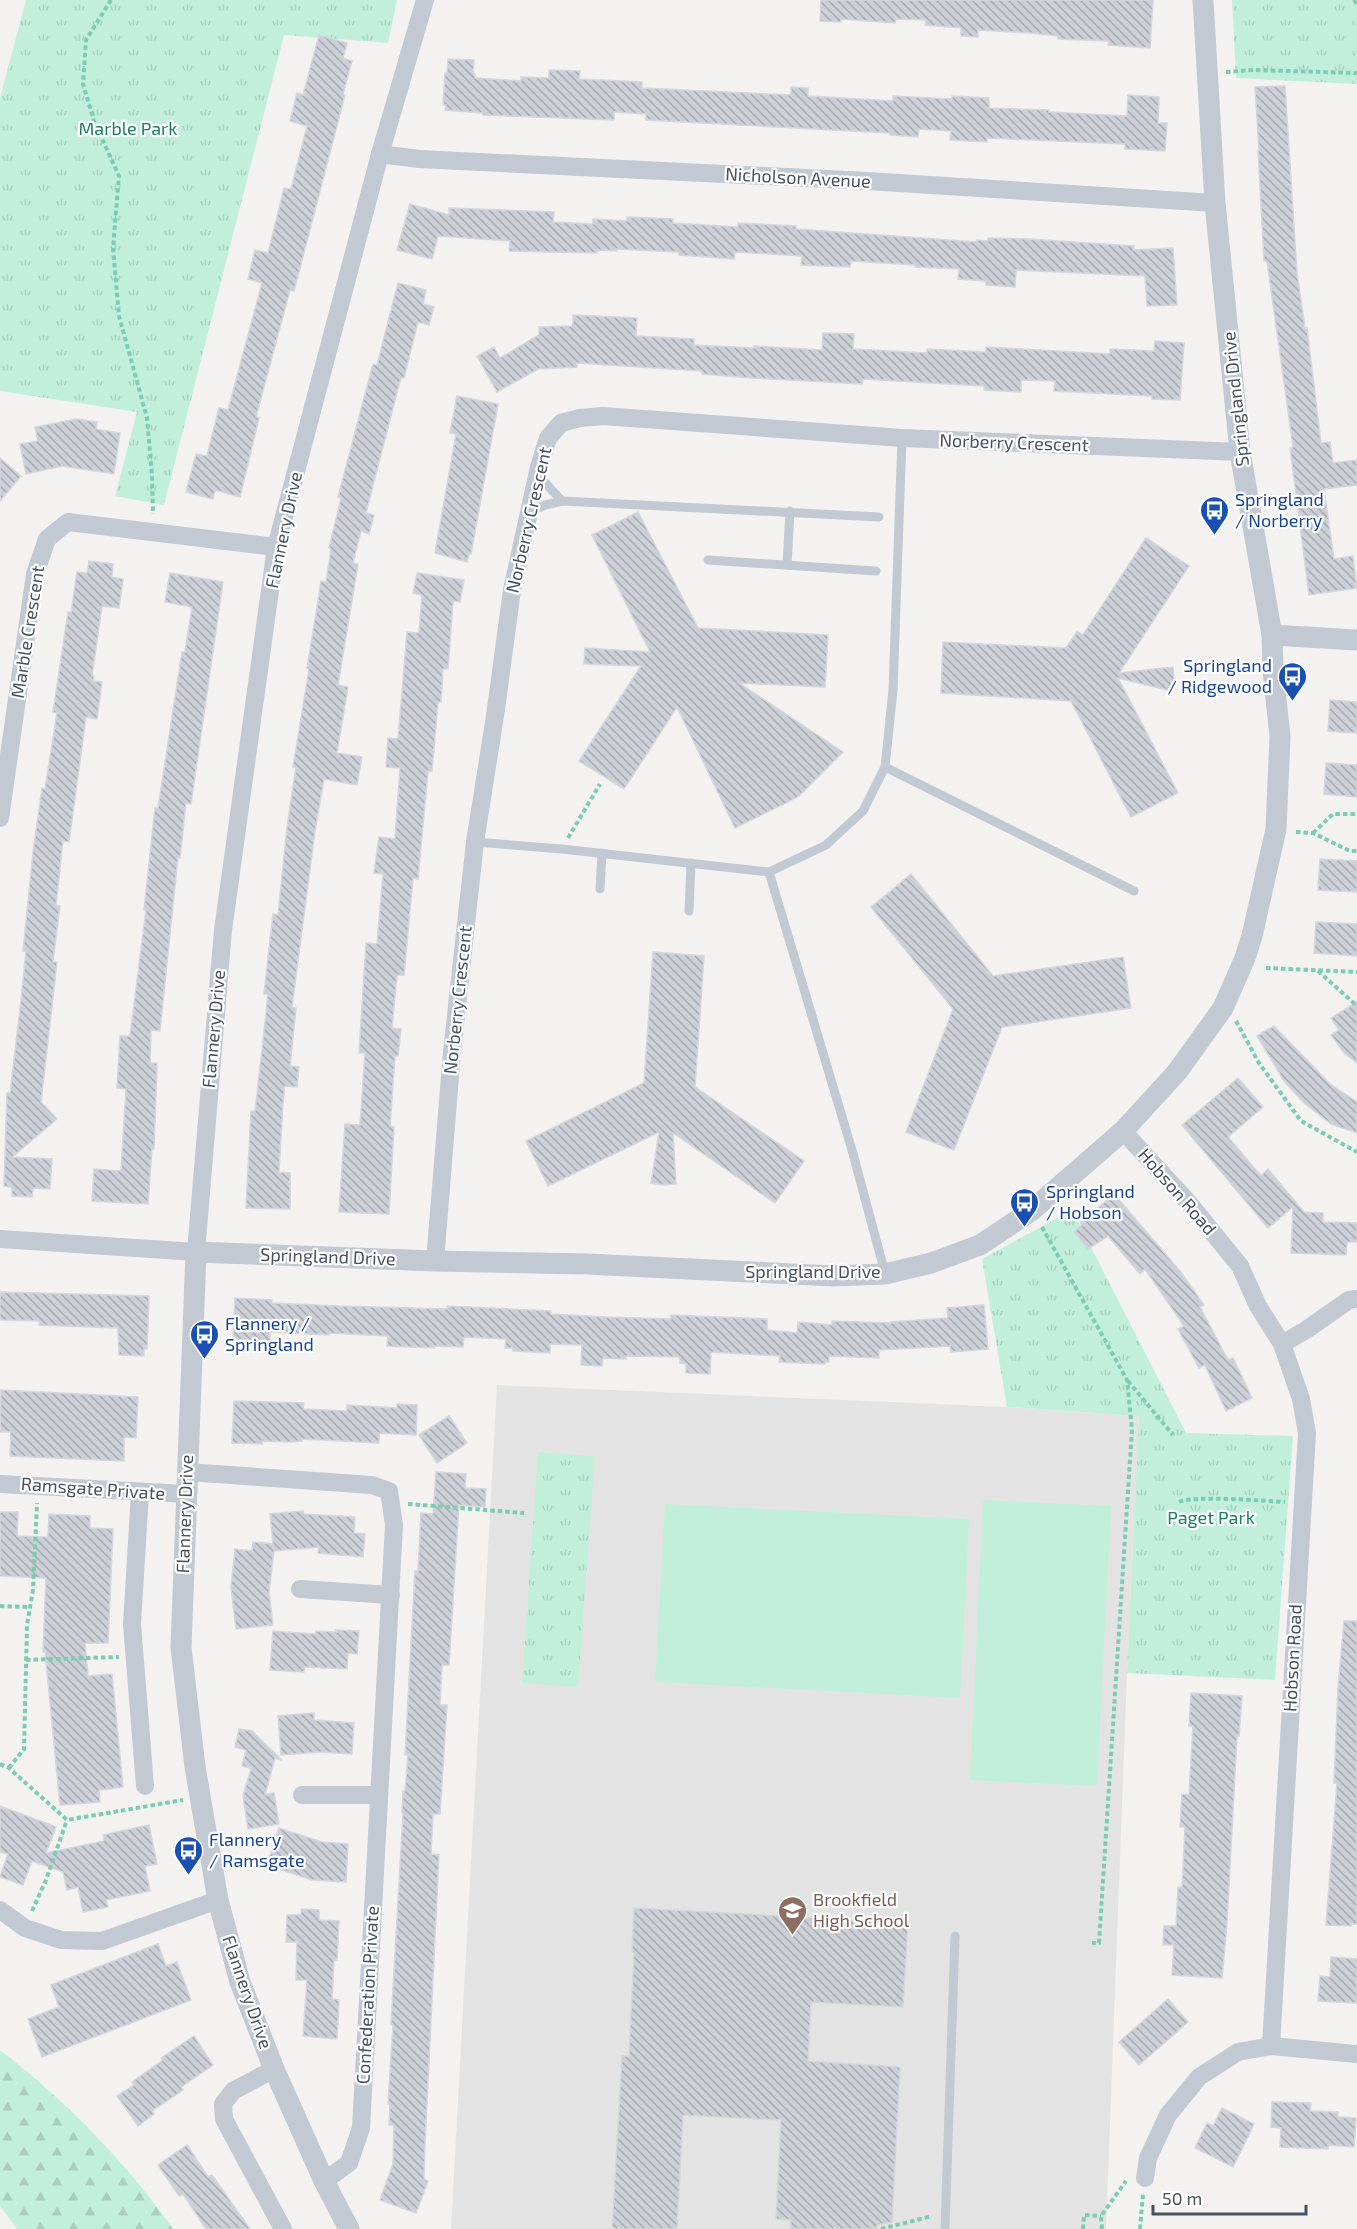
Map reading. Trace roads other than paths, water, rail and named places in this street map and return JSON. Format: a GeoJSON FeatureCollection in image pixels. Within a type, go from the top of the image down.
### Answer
{"type":"FeatureCollection","features":[{"type":"Feature","properties":{"kind":"street","name":"Flannery Drive"},"geometry":{"type":"LineString","coordinates":[[349,2229],[324,2181],[274,2069],[240,1982],[218,1900],[195,1767],[181,1647],[186,1494],[196,1252],[223,930],[276,548],[380,154],[425,0]]}},
{"type":"Feature","properties":{"kind":"street","name":"Springland Drive"},"geometry":{"type":"LineString","coordinates":[[0,1239],[196,1252],[435,1262],[587,1264],[833,1276],[885,1274],[931,1263],[980,1245],[1031,1211],[1123,1131],[1182,1065],[1223,1008],[1252,936],[1276,829],[1280,737],[1272,635],[1240,452],[1215,203],[1203,0]]}},
{"type":"Feature","properties":{"kind":"street","name":"Nicholson Avenue"},"geometry":{"type":"LineString","coordinates":[[380,154],[419,159],[867,181],[1215,203]]}},
{"type":"Feature","properties":{"kind":"street","name":"Norberry Crescent"},"geometry":{"type":"LineString","coordinates":[[435,1262],[452,1053],[475,842],[512,590],[537,474],[548,438],[561,423],[580,418],[603,416],[902,438],[1240,452]]}},
{"type":"Feature","properties":{"kind":"street","name":"Marble Crescent"},"geometry":{"type":"LineString","coordinates":[[0,818],[35,574],[47,539],[68,522],[276,548]]}},
{"type":"Feature","properties":{"kind":"street"},"geometry":{"type":"LineString","coordinates":[[1272,635],[1357,640]]}},
{"type":"Feature","properties":{"kind":"street","name":"Hobson Road"},"geometry":{"type":"LineString","coordinates":[[1123,1131],[1188,1202],[1240,1266],[1258,1306],[1282,1344],[1301,1399],[1307,1433],[1301,1502],[1271,2046]]}},
{"type":"Feature","properties":{"kind":"street"},"geometry":{"type":"LineString","coordinates":[[1282,1344],[1349,1300],[1357,1299]]}},
{"type":"Feature","properties":{"kind":"street","name":"Confederation Private"},"geometry":{"type":"LineString","coordinates":[[187,1472],[372,1485],[389,1491],[394,1525],[391,1595],[361,2128],[349,2163],[324,2181]]}},
{"type":"Feature","properties":{"kind":"street","name":"Ramsgate Private"},"geometry":{"type":"LineString","coordinates":[[0,1484],[186,1494]]}},
{"type":"Feature","properties":{"kind":"street"},"geometry":{"type":"LineString","coordinates":[[140,1493],[132,1624],[145,1786]]}},
{"type":"Feature","properties":{"kind":"street"},"geometry":{"type":"LineString","coordinates":[[300,1589],[391,1595]]}},
{"type":"Feature","properties":{"kind":"street"},"geometry":{"type":"LineString","coordinates":[[302,1795],[380,1795]]}},
{"type":"Feature","properties":{"kind":"street"},"geometry":{"type":"LineString","coordinates":[[0,1910],[25,1928],[61,1940],[102,1941],[218,1900]]}},
{"type":"Feature","properties":{"kind":"street"},"geometry":{"type":"LineString","coordinates":[[1145,2178],[1148,2158],[1168,2115],[1199,2077],[1238,2052],[1271,2046],[1357,2054]]}},
{"type":"Feature","properties":{"kind":"street","name":"Flannery Drive"},"geometry":{"type":"LineString","coordinates":[[274,2069],[233,2091],[223,2104],[224,2119],[283,2229]]}},
{"type":"Feature","properties":{"kind":"lane"},"geometry":{"type":"LineString","coordinates":[[475,842],[602,853],[770,872],[826,845],[863,811],[885,767],[892,690],[902,438]]}},
{"type":"Feature","properties":{"kind":"lane"},"geometry":{"type":"LineString","coordinates":[[537,474],[562,501]]}},
{"type":"Feature","properties":{"kind":"lane"},"geometry":{"type":"LineString","coordinates":[[529,513],[545,505],[562,501],[879,517]]}},
{"type":"Feature","properties":{"kind":"lane"},"geometry":{"type":"LineString","coordinates":[[787,565],[790,511]]}},
{"type":"Feature","properties":{"kind":"lane"},"geometry":{"type":"LineString","coordinates":[[708,560],[876,572]]}},
{"type":"Feature","properties":{"kind":"lane"},"geometry":{"type":"LineString","coordinates":[[885,767],[1134,891]]}},
{"type":"Feature","properties":{"kind":"lane"},"geometry":{"type":"LineString","coordinates":[[600,889],[602,853]]}},
{"type":"Feature","properties":{"kind":"lane"},"geometry":{"type":"LineString","coordinates":[[689,911],[691,863]]}},
{"type":"Feature","properties":{"kind":"lane"},"geometry":{"type":"LineString","coordinates":[[770,872],[852,1150],[885,1274]]}},
{"type":"Feature","properties":{"kind":"lane"},"geometry":{"type":"LineString","coordinates":[[945,2229],[955,1936]]}},
{"type":"Feature","properties":{"kind":"place","name":"Springland / Norberry"},"geometry":{"type":"Point","coordinates":[1214,536]}},
{"type":"Feature","properties":{"kind":"place","name":"Springland / Ridgewood"},"geometry":{"type":"Point","coordinates":[1293,702]}},
{"type":"Feature","properties":{"kind":"place","name":"Springland / Hobson"},"geometry":{"type":"Point","coordinates":[1025,1228]}},
{"type":"Feature","properties":{"kind":"place","name":"Flannery / Springland"},"geometry":{"type":"Point","coordinates":[204,1360]}},
{"type":"Feature","properties":{"kind":"place","name":"Flannery / Ramsgate"},"geometry":{"type":"Point","coordinates":[188,1876]}},
{"type":"Feature","properties":{"kind":"place","name":"Brookfield High School"},"geometry":{"type":"Point","coordinates":[792,1936]}},
{"type":"Feature","properties":{"kind":"park label","name":"Marble Park"},"geometry":{"type":"Point","coordinates":[128,129]}},
{"type":"Feature","properties":{"kind":"park label","name":"Paget Park"},"geometry":{"type":"Point","coordinates":[1211,1518]}}]}
